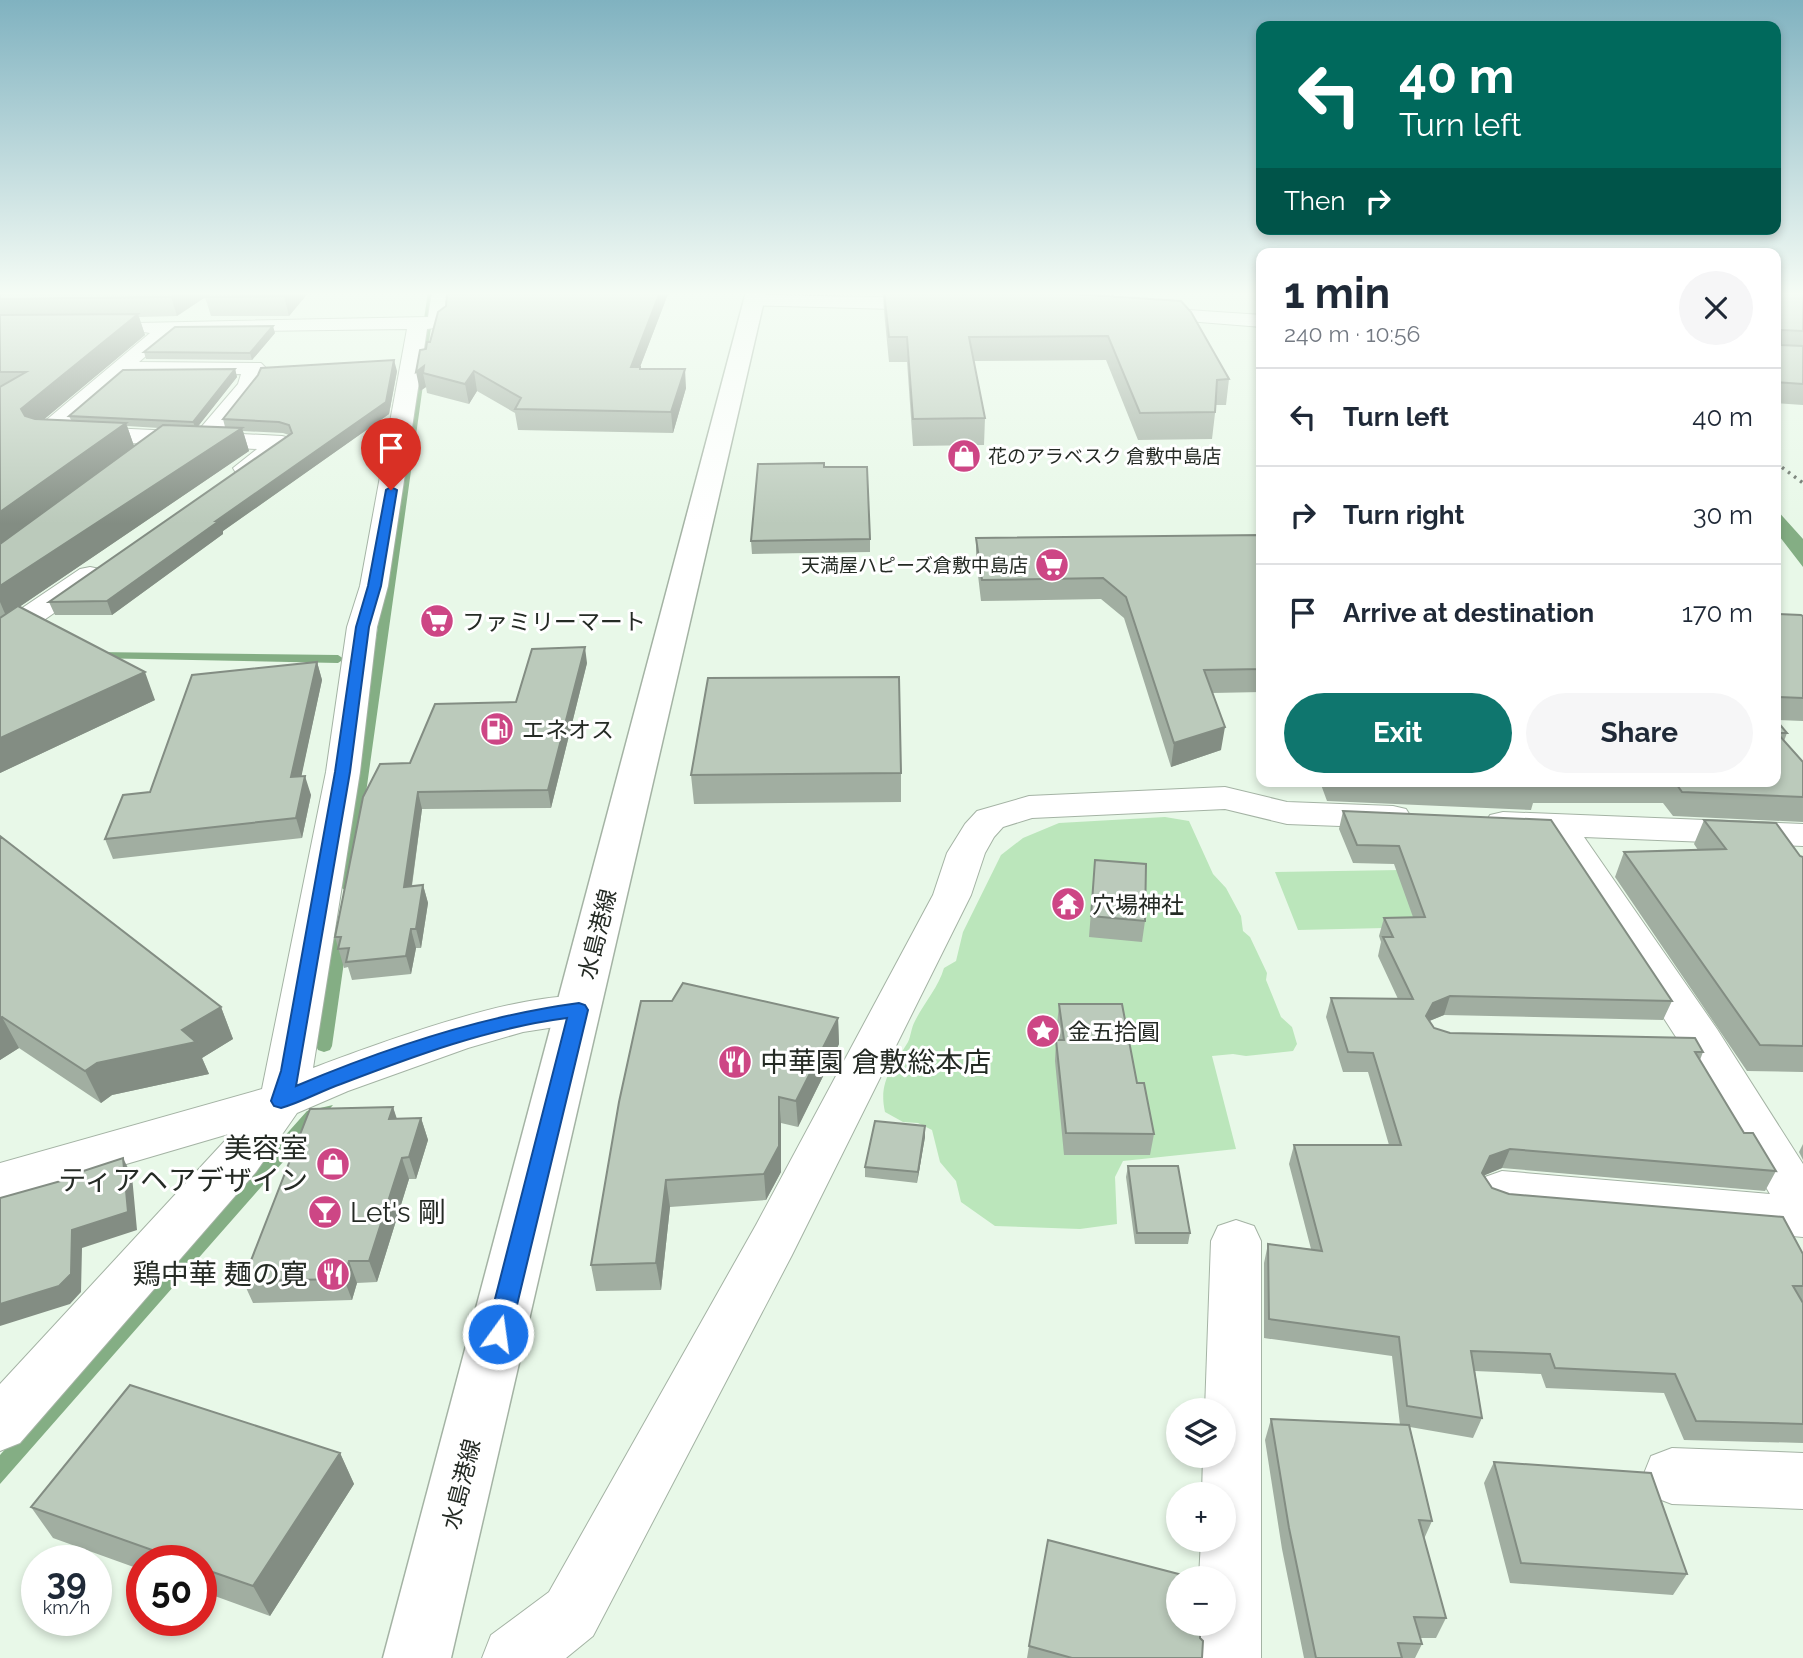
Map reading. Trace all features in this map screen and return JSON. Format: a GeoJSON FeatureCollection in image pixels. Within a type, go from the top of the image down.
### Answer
{"type":"FeatureCollection","features":[{"type":"Feature","properties":{"kind":"main road","name":"水島港線"},"geometry":{"type":"LineString","coordinates":[[417,1658],[737,369]]}},
{"type":"Feature","properties":{"kind":"street"},"geometry":{"type":"LineString","coordinates":[[121,369],[44,432],[282,443],[226,482]]}},
{"type":"Feature","properties":{"kind":"street"},"geometry":{"type":"LineString","coordinates":[[204,439],[248,385],[253,369]]}},
{"type":"Feature","properties":{"kind":"street"},"geometry":{"type":"LineString","coordinates":[[0,1424],[239,1159],[281,1101],[290,1071],[343,772],[362,627],[374,586],[416,369]]}},
{"type":"Feature","properties":{"kind":"street"},"geometry":{"type":"LineString","coordinates":[[132,462],[164,437]]}},
{"type":"Feature","properties":{"kind":"street"},"geometry":{"type":"LineString","coordinates":[[0,637],[113,559]]}},
{"type":"Feature","properties":{"kind":"street"},"geometry":{"type":"LineString","coordinates":[[513,1658],[571,1614],[811,1168],[952,895],[966,853],[978,832],[990,819],[1029,807],[1225,798],[1287,813],[1790,835],[1803,871]]}},
{"type":"Feature","properties":{"kind":"street"},"geometry":{"type":"LineString","coordinates":[[1558,825],[1680,1040],[1803,1205]]}},
{"type":"Feature","properties":{"kind":"street"},"geometry":{"type":"LineString","coordinates":[[0,1182],[281,1101],[332,1079],[455,1036],[523,1017],[579,1010]]}},
{"type":"Feature","properties":{"kind":"street"},"geometry":{"type":"LineString","coordinates":[[1502,1191],[1803,1217]]}},
{"type":"Feature","properties":{"kind":"street"},"geometry":{"type":"LineString","coordinates":[[1230,1658],[1236,1241]]}},
{"type":"Feature","properties":{"kind":"street"},"geometry":{"type":"LineString","coordinates":[[1672,1476],[1803,1481]]}},
{"type":"Feature","properties":{"kind":"shaded area"},"geometry":{"type":"Polygon","coordinates":[[[1781,515],[1803,539],[1803,567],[1781,538],[1781,515]]]}},
{"type":"Feature","properties":{"kind":"shaded area"},"geometry":{"type":"Polygon","coordinates":[[[1165,817],[1189,821],[1213,874],[1226,888],[1241,916],[1243,931],[1250,937],[1267,973],[1266,980],[1281,1017],[1292,1027],[1297,1044],[1293,1051],[1212,1056],[1236,1149],[1123,1161],[1115,1177],[1117,1224],[1080,1229],[995,1226],[961,1202],[956,1181],[940,1162],[932,1130],[918,1123],[903,1122],[885,1112],[883,1101],[888,1075],[908,1042],[914,1024],[944,968],[956,961],[963,932],[1001,855],[1023,838],[1059,823],[1165,817]]]}},
{"type":"Feature","properties":{"kind":"shaded area"},"geometry":{"type":"Polygon","coordinates":[[[1400,870],[1428,927],[1298,930],[1275,872],[1400,870]]]}},
{"type":"Feature","properties":{"kind":"shaded area"},"geometry":{"type":"Polygon","coordinates":[[[333,1105],[0,1484],[0,1455],[307,1111],[333,1105]]]}},
{"type":"Feature","properties":{"kind":"building"},"geometry":{"type":"Polygon","coordinates":[[[0,369],[70,369],[21,409],[25,416],[35,419],[126,423],[0,512],[0,387],[26,372],[0,372],[0,369]]]}},
{"type":"Feature","properties":{"kind":"building"},"geometry":{"type":"Polygon","coordinates":[[[235,369],[193,422],[69,416],[123,370],[235,369]]]}},
{"type":"Feature","properties":{"kind":"building"},"geometry":{"type":"Polygon","coordinates":[[[260,369],[392,369],[386,402],[107,601],[49,602],[292,433],[289,425],[279,422],[223,419],[260,369]]]}},
{"type":"Feature","properties":{"kind":"building"},"geometry":{"type":"Polygon","coordinates":[[[424,369],[685,369],[671,412],[515,409],[521,398],[474,371],[465,384],[423,373],[424,369]]]}},
{"type":"Feature","properties":{"kind":"building"},"geometry":{"type":"Polygon","coordinates":[[[909,369],[975,369],[985,418],[913,419],[909,369]]]}},
{"type":"Feature","properties":{"kind":"building"},"geometry":{"type":"Polygon","coordinates":[[[1122,369],[1224,369],[1229,379],[1217,380],[1215,412],[1140,413],[1122,369]]]}},
{"type":"Feature","properties":{"kind":"building"},"geometry":{"type":"Polygon","coordinates":[[[1781,369],[1803,369],[1803,384],[1781,382],[1781,369]]]}},
{"type":"Feature","properties":{"kind":"building"},"geometry":{"type":"Polygon","coordinates":[[[163,425],[242,428],[0,586],[0,544],[163,425]]]}},
{"type":"Feature","properties":{"kind":"building"},"geometry":{"type":"Polygon","coordinates":[[[824,463],[824,467],[867,467],[870,539],[751,541],[758,464],[824,463]]]}},
{"type":"Feature","properties":{"kind":"building"},"geometry":{"type":"Polygon","coordinates":[[[1256,535],[1256,669],[1204,670],[1225,727],[1174,743],[1126,597],[1103,578],[982,580],[976,538],[1256,535]]]}},
{"type":"Feature","properties":{"kind":"building"},"geometry":{"type":"Polygon","coordinates":[[[18,606],[145,672],[0,738],[0,618],[18,606]]]}},
{"type":"Feature","properties":{"kind":"building"},"geometry":{"type":"Polygon","coordinates":[[[1781,614],[1803,616],[1803,698],[1781,697],[1781,614]]]}},
{"type":"Feature","properties":{"kind":"building"},"geometry":{"type":"Polygon","coordinates":[[[585,647],[548,790],[418,792],[404,887],[423,885],[416,929],[411,929],[406,956],[346,962],[349,948],[338,949],[341,937],[335,937],[363,797],[380,764],[410,763],[435,704],[516,702],[532,649],[585,647]]]}},
{"type":"Feature","properties":{"kind":"building"},"geometry":{"type":"Polygon","coordinates":[[[317,662],[291,777],[305,776],[296,818],[105,839],[123,795],[150,792],[192,675],[317,662]]]}},
{"type":"Feature","properties":{"kind":"building"},"geometry":{"type":"Polygon","coordinates":[[[899,677],[901,773],[691,775],[708,678],[899,677]]]}},
{"type":"Feature","properties":{"kind":"building"},"geometry":{"type":"Polygon","coordinates":[[[1781,737],[1803,762],[1803,797],[1682,792],[1678,787],[1781,787],[1781,737]]]}},
{"type":"Feature","properties":{"kind":"building"},"geometry":{"type":"Polygon","coordinates":[[[1343,811],[1551,820],[1672,1001],[1450,996],[1433,1003],[1426,1016],[1434,1028],[1450,1033],[1695,1038],[1703,1052],[1695,1052],[1744,1133],[1753,1133],[1776,1171],[1510,1149],[1490,1156],[1482,1173],[1492,1188],[1509,1194],[1783,1217],[1803,1254],[1803,1286],[1793,1286],[1803,1303],[1803,1424],[1696,1421],[1675,1374],[1555,1368],[1550,1354],[1471,1351],[1482,1418],[1407,1406],[1399,1337],[1269,1319],[1268,1244],[1322,1251],[1294,1145],[1401,1145],[1373,1053],[1348,1052],[1331,998],[1413,999],[1383,937],[1393,937],[1384,918],[1425,917],[1399,846],[1357,845],[1343,811]]]}},
{"type":"Feature","properties":{"kind":"building"},"geometry":{"type":"Polygon","coordinates":[[[1704,820],[1776,823],[1803,857],[1803,1046],[1760,1045],[1624,852],[1726,849],[1704,820]]]}},
{"type":"Feature","properties":{"kind":"building"},"geometry":{"type":"Polygon","coordinates":[[[0,836],[221,1007],[182,1030],[196,1042],[97,1063],[85,1071],[0,1018],[0,836]]]}},
{"type":"Feature","properties":{"kind":"building"},"geometry":{"type":"Polygon","coordinates":[[[1095,860],[1146,864],[1145,921],[1091,916],[1095,860]]]}},
{"type":"Feature","properties":{"kind":"building"},"geometry":{"type":"Polygon","coordinates":[[[683,983],[838,1018],[796,1101],[779,1097],[779,1146],[764,1174],[666,1180],[656,1263],[591,1265],[619,1102],[641,1001],[672,1001],[683,983]]]}},
{"type":"Feature","properties":{"kind":"building"},"geometry":{"type":"Polygon","coordinates":[[[1059,1004],[1122,1004],[1137,1083],[1144,1083],[1154,1134],[1066,1133],[1056,1040],[1064,1040],[1059,1004]]]}},
{"type":"Feature","properties":{"kind":"building"},"geometry":{"type":"Polygon","coordinates":[[[393,1107],[389,1119],[421,1118],[409,1157],[402,1158],[369,1261],[349,1261],[344,1279],[243,1281],[310,1109],[393,1107]]]}},
{"type":"Feature","properties":{"kind":"building"},"geometry":{"type":"Polygon","coordinates":[[[875,1121],[925,1126],[918,1172],[865,1167],[875,1121]]]}},
{"type":"Feature","properties":{"kind":"building"},"geometry":{"type":"Polygon","coordinates":[[[123,1158],[128,1212],[72,1230],[71,1274],[59,1286],[0,1304],[0,1198],[68,1179],[68,1176],[123,1158]]]}},
{"type":"Feature","properties":{"kind":"building"},"geometry":{"type":"Polygon","coordinates":[[[1128,1166],[1178,1166],[1190,1233],[1137,1233],[1128,1166]]]}},
{"type":"Feature","properties":{"kind":"building"},"geometry":{"type":"Polygon","coordinates":[[[130,1385],[340,1453],[253,1586],[217,1574],[217,1545],[138,1545],[31,1507],[130,1385]]]}},
{"type":"Feature","properties":{"kind":"building"},"geometry":{"type":"Polygon","coordinates":[[[1271,1419],[1409,1425],[1432,1521],[1419,1520],[1446,1618],[1414,1617],[1422,1644],[1398,1643],[1402,1658],[1316,1658],[1289,1528],[1271,1419]]]}},
{"type":"Feature","properties":{"kind":"building"},"geometry":{"type":"Polygon","coordinates":[[[1494,1462],[1651,1473],[1687,1574],[1521,1563],[1494,1462]]]}},
{"type":"Feature","properties":{"kind":"building"},"geometry":{"type":"Polygon","coordinates":[[[1048,1540],[1166,1571],[1166,1636],[1200,1636],[1203,1641],[1202,1658],[1072,1658],[1029,1646],[1048,1540]]]}},
{"type":"Feature","properties":{"kind":"waterway"},"geometry":{"type":"LineString","coordinates":[[346,886],[421,369]]}},
{"type":"Feature","properties":{"kind":"waterway"},"geometry":{"type":"LineString","coordinates":[[95,656],[338,659]]}},
{"type":"Feature","properties":{"kind":"waterway"},"geometry":{"type":"LineString","coordinates":[[324,1046],[341,927]]}},
{"type":"Feature","properties":{"kind":"railway"},"geometry":{"type":"LineString","coordinates":[[1781,467],[1803,483]]}},
{"type":"Feature","properties":{"kind":"place","name":"花のアラベスク 倉敷中島店"},"geometry":{"type":"Point","coordinates":[964,456]}},
{"type":"Feature","properties":{"kind":"place","name":"天満屋ハピーズ倉敷中島店"},"geometry":{"type":"Point","coordinates":[1052,565]}},
{"type":"Feature","properties":{"kind":"place","name":"ファミリーマート"},"geometry":{"type":"Point","coordinates":[437,621]}},
{"type":"Feature","properties":{"kind":"place","name":"エネオス"},"geometry":{"type":"Point","coordinates":[497,729]}},
{"type":"Feature","properties":{"kind":"place","name":"穴場神社"},"geometry":{"type":"Point","coordinates":[1068,904]}},
{"type":"Feature","properties":{"kind":"place","name":"金五拾圓"},"geometry":{"type":"Point","coordinates":[1043,1031]}},
{"type":"Feature","properties":{"kind":"place","name":"中華園 倉敷総本店"},"geometry":{"type":"Point","coordinates":[735,1062]}},
{"type":"Feature","properties":{"kind":"place","name":"美容室 ティアヘアデザイン"},"geometry":{"type":"Point","coordinates":[333,1164]}},
{"type":"Feature","properties":{"kind":"place","name":"Let's 剛"},"geometry":{"type":"Point","coordinates":[325,1212]}},
{"type":"Feature","properties":{"kind":"place","name":"鶏中華 麺の寛"},"geometry":{"type":"Point","coordinates":[333,1274]}},
{"type":"Feature","properties":{"kind":"route"},"geometry":{"type":"LineString","coordinates":[[391,490],[374,586],[362,627],[343,772],[290,1071],[281,1101],[332,1079],[455,1036],[523,1017],[579,1010],[498,1334]]}}]}
